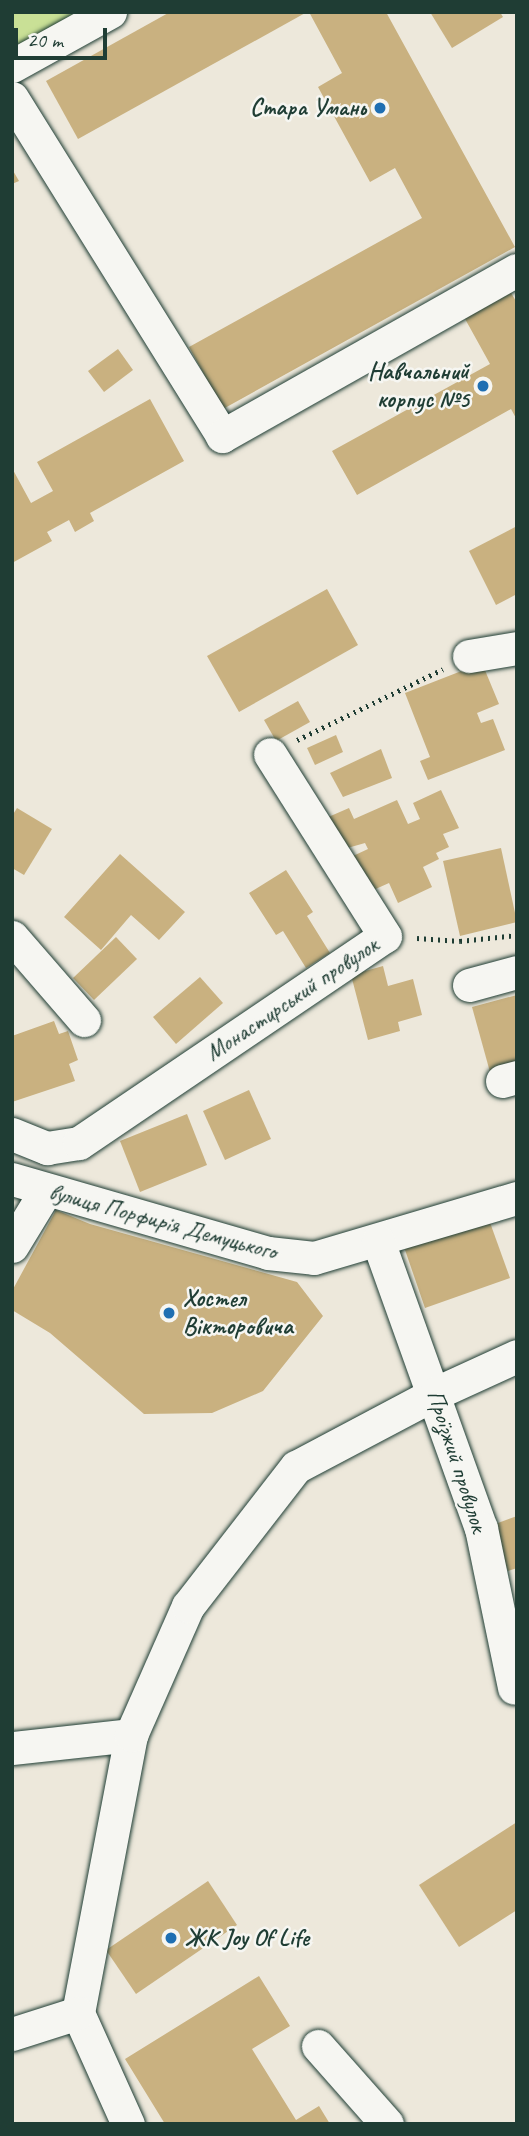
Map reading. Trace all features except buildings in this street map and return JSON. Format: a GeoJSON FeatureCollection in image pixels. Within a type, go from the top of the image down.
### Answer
{"type":"FeatureCollection","features":[{"type":"Feature","properties":{"kind":"street"},"geometry":{"type":"LineString","coordinates":[[12,66],[110,12]]}},
{"type":"Feature","properties":{"kind":"street"},"geometry":{"type":"LineString","coordinates":[[12,98],[222,436],[517,270]]}},
{"type":"Feature","properties":{"kind":"street"},"geometry":{"type":"LineString","coordinates":[[469,656],[517,648]]}},
{"type":"Feature","properties":{"kind":"street","name":"Монастирський провулок"},"geometry":{"type":"LineString","coordinates":[[12,1134],[47,1148],[79,1143],[385,936],[270,754]]}},
{"type":"Feature","properties":{"kind":"street"},"geometry":{"type":"LineString","coordinates":[[12,937],[84,1020]]}},
{"type":"Feature","properties":{"kind":"street"},"geometry":{"type":"LineString","coordinates":[[469,985],[517,972]]}},
{"type":"Feature","properties":{"kind":"street","name":"вулиця Порфирія Демуцького"},"geometry":{"type":"LineString","coordinates":[[12,1179],[268,1253],[314,1258],[517,1198]]}},
{"type":"Feature","properties":{"kind":"street"},"geometry":{"type":"LineString","coordinates":[[12,1246],[46,1190]]}},
{"type":"Feature","properties":{"kind":"street","name":"Проїзжий провулок"},"geometry":{"type":"LineString","coordinates":[[378,1241],[436,1393],[481,1528],[514,1688]]}},
{"type":"Feature","properties":{"kind":"street"},"geometry":{"type":"LineString","coordinates":[[128,2124],[78,2013],[131,1735],[188,1606],[296,1467],[436,1393],[517,1356]]}},
{"type":"Feature","properties":{"kind":"street"},"geometry":{"type":"LineString","coordinates":[[12,1748],[131,1735]]}},
{"type":"Feature","properties":{"kind":"street"},"geometry":{"type":"LineString","coordinates":[[12,2034],[78,2013]]}},
{"type":"Feature","properties":{"kind":"street"},"geometry":{"type":"LineString","coordinates":[[318,2046],[387,2124]]}},
{"type":"Feature","properties":{"kind":"path"},"geometry":{"type":"LineString","coordinates":[[270,754],[469,656]]}},
{"type":"Feature","properties":{"kind":"path"},"geometry":{"type":"LineString","coordinates":[[385,936],[460,941],[517,935]]}},
{"type":"Feature","properties":{"kind":"green space"},"geometry":{"type":"Polygon","coordinates":[[[12,12],[77,12],[12,50],[12,12]]]}},
{"type":"Feature","properties":{"kind":"place","name":"Стара Умань"},"geometry":{"type":"Point","coordinates":[380,108]}},
{"type":"Feature","properties":{"kind":"place","name":"Навчальний корпус №5"},"geometry":{"type":"Point","coordinates":[483,386]}},
{"type":"Feature","properties":{"kind":"place","name":"Хостел Вікторовича"},"geometry":{"type":"Point","coordinates":[169,1313]}},
{"type":"Feature","properties":{"kind":"place","name":"ЖК Joy Of Life"},"geometry":{"type":"Point","coordinates":[171,1938]}}]}
